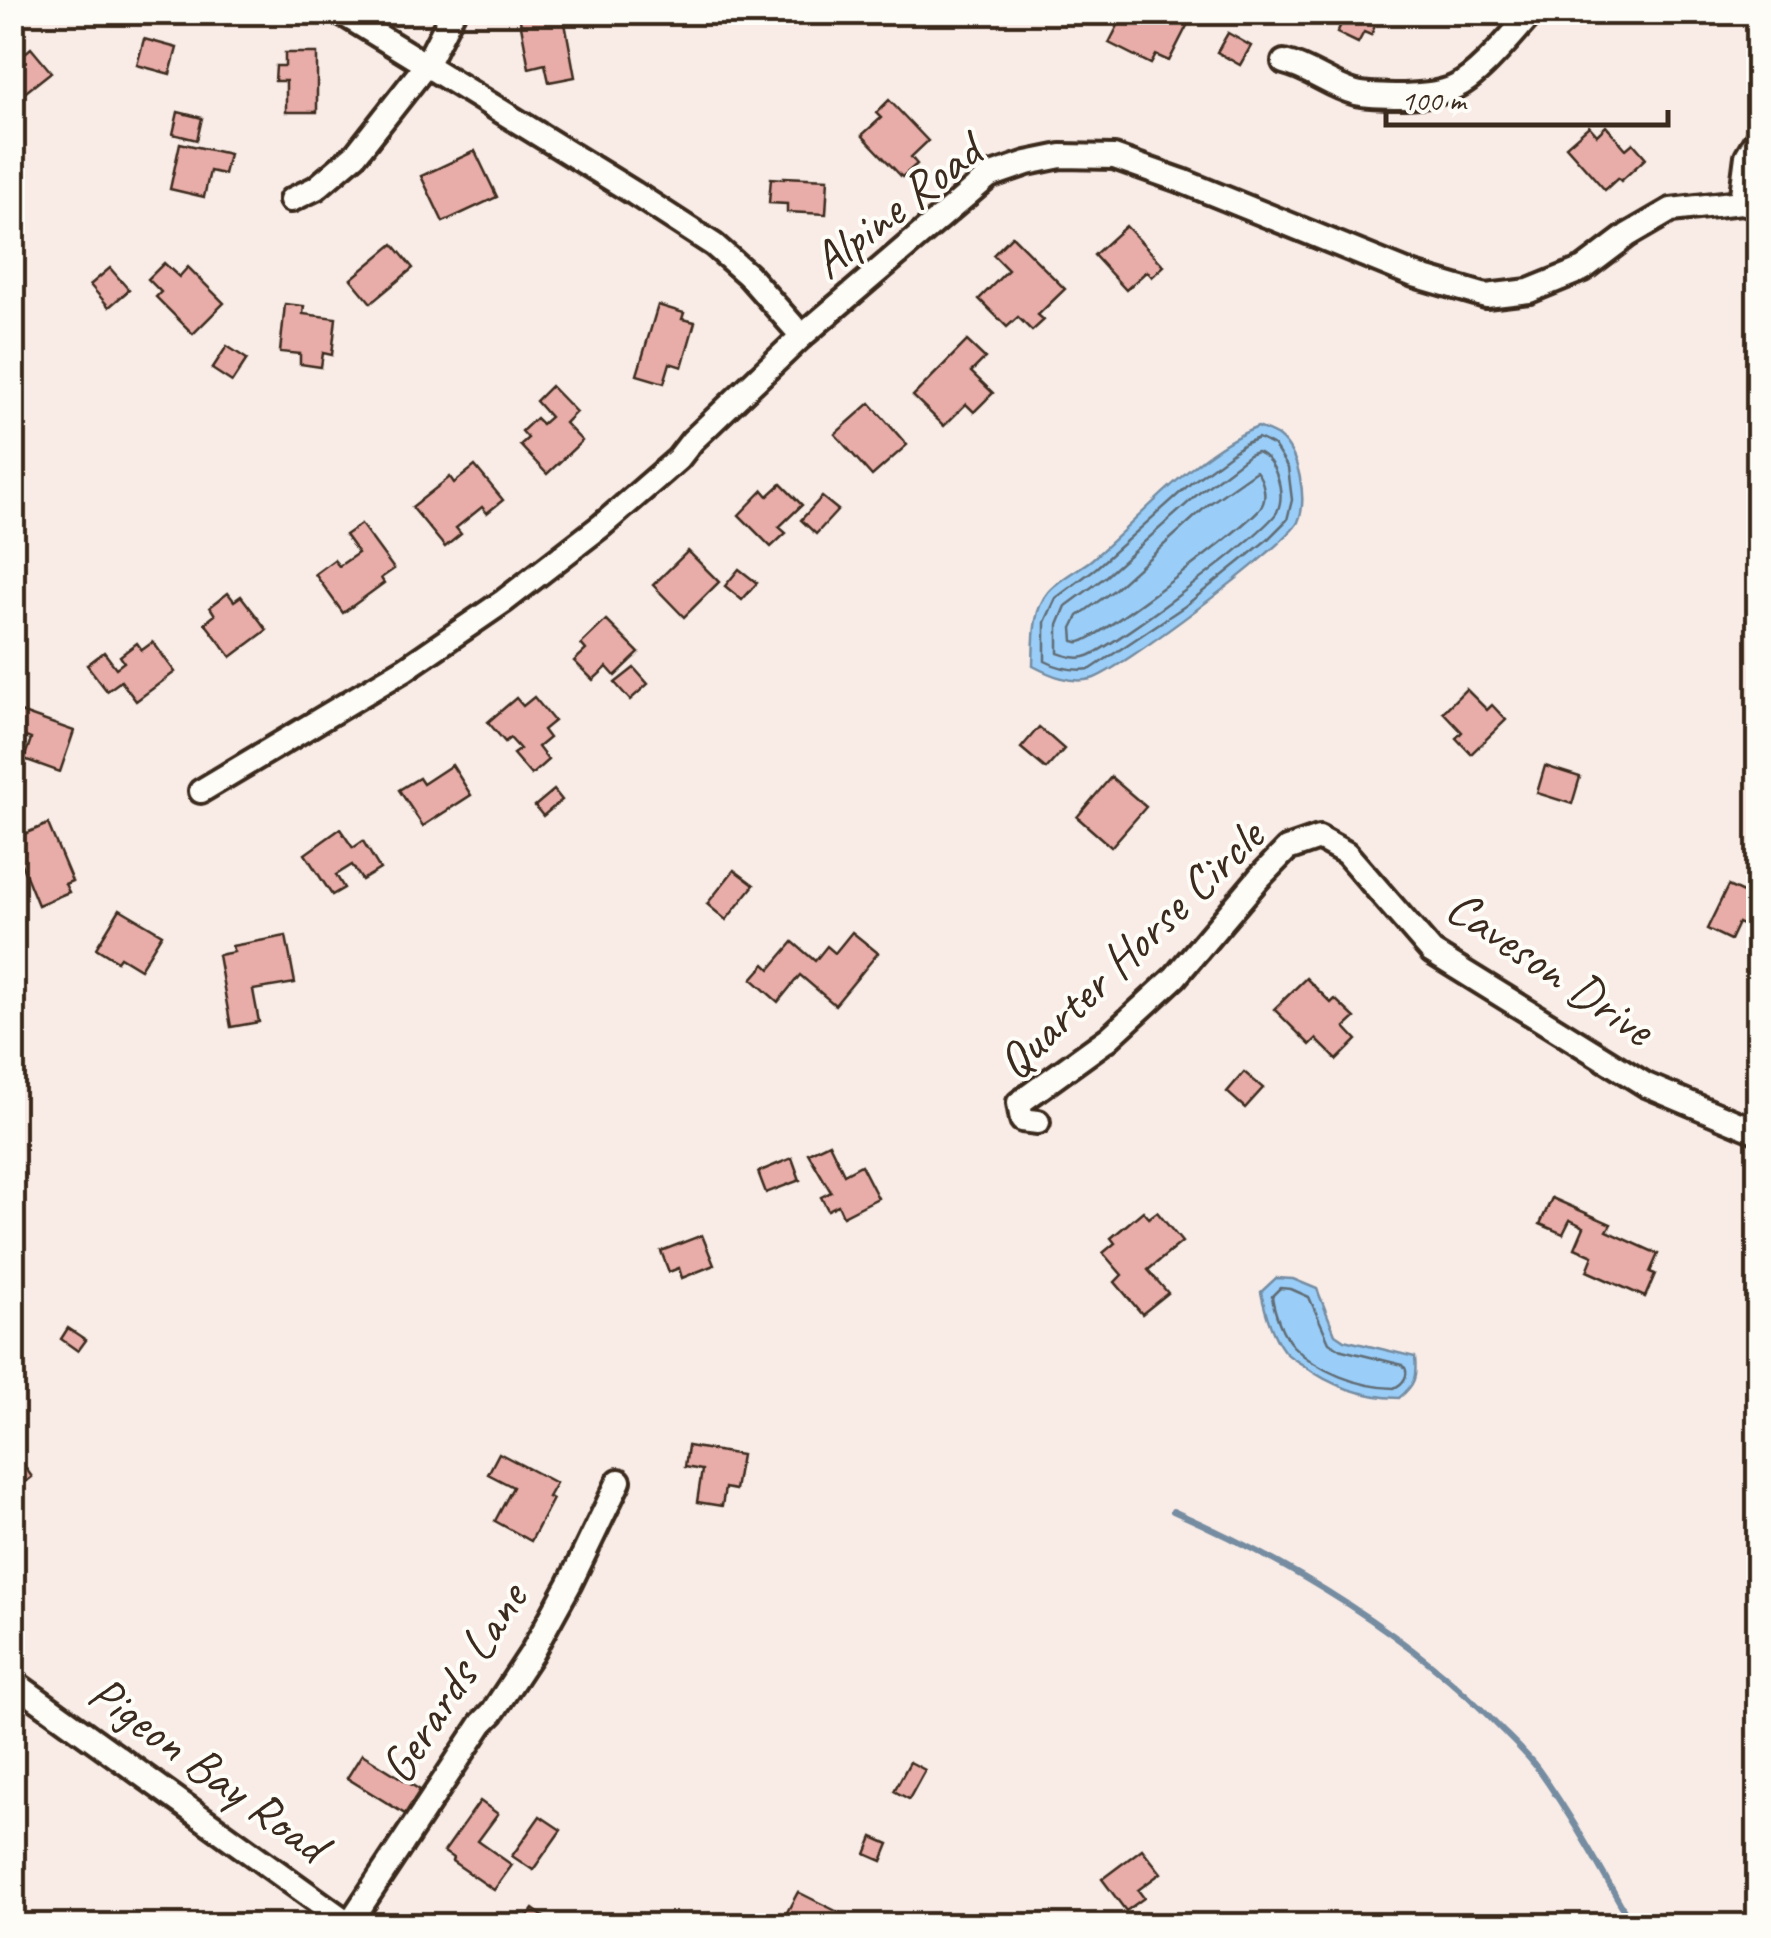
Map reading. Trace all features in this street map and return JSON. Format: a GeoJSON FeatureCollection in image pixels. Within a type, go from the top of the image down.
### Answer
{"type":"FeatureCollection","features":[{"type":"Feature","properties":{"kind":"street"},"geometry":{"type":"LineString","coordinates":[[340,12],[634,192],[714,246],[748,275],[802,336]]}},
{"type":"Feature","properties":{"kind":"street"},"geometry":{"type":"LineString","coordinates":[[291,200],[316,188],[356,154],[426,65],[452,12]]}},
{"type":"Feature","properties":{"kind":"street"},"geometry":{"type":"LineString","coordinates":[[1284,62],[1358,94],[1439,92],[1470,78],[1533,12]]}},
{"type":"Feature","properties":{"kind":"street"},"geometry":{"type":"LineString","coordinates":[[1750,204],[1747,156],[1758,137]]}},
{"type":"Feature","properties":{"kind":"street","name":"Alpine Road"},"geometry":{"type":"LineString","coordinates":[[201,791],[404,669],[563,557],[678,458],[692,440],[802,336],[989,176],[1061,156],[1114,156],[1414,276],[1486,296],[1529,290],[1583,269],[1628,235],[1671,210],[1750,204]]}},
{"type":"Feature","properties":{"kind":"street","name":"Quarter Horse Circle"},"geometry":{"type":"LineString","coordinates":[[1038,1122],[1022,1120],[1019,1104],[1110,1038],[1175,977],[1259,878],[1288,850],[1320,838]]}},
{"type":"Feature","properties":{"kind":"street","name":"Caveson Drive"},"geometry":{"type":"LineString","coordinates":[[1320,838],[1346,853],[1432,952],[1646,1085],[1758,1132]]}},
{"type":"Feature","properties":{"kind":"street","name":"Gerards Lane"},"geometry":{"type":"LineString","coordinates":[[351,1925],[415,1823],[531,1654],[619,1481]]}},
{"type":"Feature","properties":{"kind":"street","name":"Pigeon Bay Road"},"geometry":{"type":"LineString","coordinates":[[12,1682],[351,1925]]}},
{"type":"Feature","properties":{"kind":"water"},"geometry":{"type":"Polygon","coordinates":[[[1258,427],[1286,444],[1300,477],[1301,512],[1287,535],[1200,607],[1107,671],[1091,679],[1076,680],[1033,666],[1036,617],[1048,592],[1091,560],[1191,468],[1258,427]]]}},
{"type":"Feature","properties":{"kind":"water"},"geometry":{"type":"Polygon","coordinates":[[[1276,1278],[1293,1279],[1317,1289],[1335,1334],[1344,1340],[1415,1357],[1415,1375],[1409,1389],[1399,1398],[1360,1393],[1325,1379],[1288,1355],[1272,1330],[1261,1292],[1276,1278]]]}},
{"type":"Feature","properties":{"kind":"building"},"geometry":{"type":"Polygon","coordinates":[[[563,12],[575,77],[549,82],[545,64],[529,68],[519,15],[563,12]]]}},
{"type":"Feature","properties":{"kind":"building"},"geometry":{"type":"Polygon","coordinates":[[[1125,12],[1194,12],[1169,61],[1156,55],[1151,64],[1109,43],[1125,12]]]}},
{"type":"Feature","properties":{"kind":"building"},"geometry":{"type":"Polygon","coordinates":[[[1336,12],[1381,12],[1371,35],[1364,32],[1358,43],[1337,33],[1342,22],[1333,18],[1336,12]]]}},
{"type":"Feature","properties":{"kind":"building"},"geometry":{"type":"Polygon","coordinates":[[[1228,33],[1251,46],[1240,65],[1217,52],[1228,33]]]}},
{"type":"Feature","properties":{"kind":"building"},"geometry":{"type":"Polygon","coordinates":[[[144,39],[177,48],[170,74],[137,65],[144,39]]]}},
{"type":"Feature","properties":{"kind":"building"},"geometry":{"type":"Polygon","coordinates":[[[31,48],[51,72],[12,103],[12,52],[18,59],[31,48]]]}},
{"type":"Feature","properties":{"kind":"building"},"geometry":{"type":"Polygon","coordinates":[[[285,53],[317,53],[317,112],[286,112],[286,81],[275,81],[276,66],[285,66],[285,53]]]}},
{"type":"Feature","properties":{"kind":"building"},"geometry":{"type":"Polygon","coordinates":[[[889,100],[928,141],[911,157],[917,164],[902,177],[862,135],[881,118],[876,113],[889,100]]]}},
{"type":"Feature","properties":{"kind":"building"},"geometry":{"type":"Polygon","coordinates":[[[178,112],[202,118],[197,140],[173,134],[178,112]]]}},
{"type":"Feature","properties":{"kind":"building"},"geometry":{"type":"Polygon","coordinates":[[[1589,126],[1597,135],[1606,126],[1626,149],[1633,143],[1646,158],[1605,190],[1566,146],[1589,126]]]}},
{"type":"Feature","properties":{"kind":"building"},"geometry":{"type":"Polygon","coordinates":[[[180,143],[229,154],[224,174],[210,171],[204,197],[170,189],[180,143]]]}},
{"type":"Feature","properties":{"kind":"building"},"geometry":{"type":"Polygon","coordinates":[[[475,151],[497,197],[443,222],[421,176],[475,151]]]}},
{"type":"Feature","properties":{"kind":"building"},"geometry":{"type":"Polygon","coordinates":[[[771,178],[828,179],[826,214],[787,212],[787,204],[769,203],[771,178]]]}},
{"type":"Feature","properties":{"kind":"building"},"geometry":{"type":"Polygon","coordinates":[[[1126,226],[1164,266],[1152,277],[1147,271],[1126,290],[1094,255],[1126,226]]]}},
{"type":"Feature","properties":{"kind":"building"},"geometry":{"type":"Polygon","coordinates":[[[1012,236],[1065,289],[1038,315],[1044,320],[1032,331],[1018,317],[1007,327],[979,299],[1008,270],[993,255],[1012,236]]]}},
{"type":"Feature","properties":{"kind":"building"},"geometry":{"type":"Polygon","coordinates":[[[393,244],[413,268],[371,303],[351,279],[393,244]]]}},
{"type":"Feature","properties":{"kind":"building"},"geometry":{"type":"Polygon","coordinates":[[[164,263],[179,277],[188,267],[224,303],[193,334],[156,297],[161,292],[148,279],[164,263]]]}},
{"type":"Feature","properties":{"kind":"building"},"geometry":{"type":"Polygon","coordinates":[[[110,268],[129,290],[109,307],[90,285],[110,268]]]}},
{"type":"Feature","properties":{"kind":"building"},"geometry":{"type":"Polygon","coordinates":[[[285,304],[304,306],[303,314],[336,318],[332,355],[323,353],[321,367],[300,364],[300,354],[280,352],[285,304]]]}},
{"type":"Feature","properties":{"kind":"building"},"geometry":{"type":"Polygon","coordinates":[[[658,305],[684,313],[682,319],[695,322],[682,367],[670,363],[664,383],[637,375],[658,305]]]}},
{"type":"Feature","properties":{"kind":"building"},"geometry":{"type":"Polygon","coordinates":[[[967,341],[985,358],[971,372],[993,393],[974,412],[966,404],[944,426],[913,396],[967,341]]]}},
{"type":"Feature","properties":{"kind":"building"},"geometry":{"type":"Polygon","coordinates":[[[227,346],[247,359],[232,382],[212,369],[227,346]]]}},
{"type":"Feature","properties":{"kind":"building"},"geometry":{"type":"Polygon","coordinates":[[[551,386],[576,412],[565,423],[582,441],[547,474],[520,445],[528,438],[522,431],[536,418],[542,424],[550,417],[536,401],[551,386]]]}},
{"type":"Feature","properties":{"kind":"building"},"geometry":{"type":"Polygon","coordinates":[[[870,403],[907,445],[872,476],[835,434],[870,403]]]}},
{"type":"Feature","properties":{"kind":"building"},"geometry":{"type":"Polygon","coordinates":[[[475,466],[503,500],[487,513],[482,507],[456,528],[461,534],[445,547],[412,507],[450,477],[454,483],[475,466]]]}},
{"type":"Feature","properties":{"kind":"building"},"geometry":{"type":"Polygon","coordinates":[[[781,484],[802,505],[779,527],[786,533],[771,547],[739,515],[763,490],[768,496],[781,484]]]}},
{"type":"Feature","properties":{"kind":"building"},"geometry":{"type":"Polygon","coordinates":[[[822,497],[838,510],[816,534],[801,520],[822,497]]]}},
{"type":"Feature","properties":{"kind":"building"},"geometry":{"type":"Polygon","coordinates":[[[361,524],[394,569],[381,578],[384,583],[343,613],[315,574],[334,560],[339,566],[358,553],[345,535],[361,524]]]}},
{"type":"Feature","properties":{"kind":"building"},"geometry":{"type":"Polygon","coordinates":[[[688,551],[719,582],[684,617],[653,585],[688,551]]]}},
{"type":"Feature","properties":{"kind":"building"},"geometry":{"type":"Polygon","coordinates":[[[739,569],[757,583],[742,600],[725,586],[739,569]]]}},
{"type":"Feature","properties":{"kind":"building"},"geometry":{"type":"Polygon","coordinates":[[[228,593],[234,601],[241,596],[267,630],[231,657],[205,623],[215,615],[210,607],[228,593]]]}},
{"type":"Feature","properties":{"kind":"building"},"geometry":{"type":"Polygon","coordinates":[[[606,620],[639,653],[615,676],[607,667],[593,680],[574,661],[586,650],[581,644],[606,620]]]}},
{"type":"Feature","properties":{"kind":"building"},"geometry":{"type":"Polygon","coordinates":[[[153,642],[175,672],[136,701],[121,681],[107,691],[87,665],[104,652],[116,668],[124,662],[120,656],[137,643],[142,650],[153,642]]]}},
{"type":"Feature","properties":{"kind":"building"},"geometry":{"type":"Polygon","coordinates":[[[634,668],[648,684],[630,700],[615,683],[634,668]]]}},
{"type":"Feature","properties":{"kind":"building"},"geometry":{"type":"Polygon","coordinates":[[[1466,689],[1487,710],[1492,705],[1506,720],[1471,754],[1456,738],[1462,732],[1443,712],[1466,689]]]}},
{"type":"Feature","properties":{"kind":"building"},"geometry":{"type":"Polygon","coordinates":[[[534,697],[554,721],[543,730],[549,738],[538,747],[548,760],[531,775],[513,754],[520,749],[510,738],[505,742],[488,722],[516,698],[523,706],[534,697]]]}},
{"type":"Feature","properties":{"kind":"building"},"geometry":{"type":"Polygon","coordinates":[[[12,709],[74,731],[60,772],[24,759],[31,739],[12,732],[12,709]]]}},
{"type":"Feature","properties":{"kind":"building"},"geometry":{"type":"Polygon","coordinates":[[[1039,727],[1064,749],[1046,769],[1021,748],[1039,727]]]}},
{"type":"Feature","properties":{"kind":"building"},"geometry":{"type":"Polygon","coordinates":[[[452,765],[471,795],[423,826],[399,790],[419,778],[423,784],[452,765]]]}},
{"type":"Feature","properties":{"kind":"building"},"geometry":{"type":"Polygon","coordinates":[[[1545,766],[1580,777],[1572,804],[1537,793],[1545,766]]]}},
{"type":"Feature","properties":{"kind":"building"},"geometry":{"type":"Polygon","coordinates":[[[1111,777],[1146,807],[1111,847],[1077,817],[1111,777]]]}},
{"type":"Feature","properties":{"kind":"building"},"geometry":{"type":"Polygon","coordinates":[[[554,790],[562,800],[543,816],[535,806],[554,790]]]}},
{"type":"Feature","properties":{"kind":"building"},"geometry":{"type":"Polygon","coordinates":[[[48,824],[72,881],[65,884],[69,892],[38,905],[20,861],[12,864],[12,839],[48,824]]]}},
{"type":"Feature","properties":{"kind":"building"},"geometry":{"type":"Polygon","coordinates":[[[340,829],[353,848],[363,841],[380,869],[362,880],[352,865],[336,875],[344,888],[332,895],[305,854],[340,829]]]}},
{"type":"Feature","properties":{"kind":"building"},"geometry":{"type":"Polygon","coordinates":[[[734,870],[754,885],[726,920],[707,904],[734,870]]]}},
{"type":"Feature","properties":{"kind":"building"},"geometry":{"type":"Polygon","coordinates":[[[1746,885],[1758,891],[1758,943],[1752,940],[1756,932],[1738,923],[1730,940],[1707,929],[1728,886],[1743,893],[1746,885]]]}},
{"type":"Feature","properties":{"kind":"building"},"geometry":{"type":"Polygon","coordinates":[[[120,909],[162,934],[140,969],[96,948],[120,909]]]}},
{"type":"Feature","properties":{"kind":"building"},"geometry":{"type":"Polygon","coordinates":[[[852,932],[878,953],[835,1005],[800,975],[778,1002],[752,979],[765,964],[770,969],[793,942],[815,961],[827,946],[835,953],[852,932]]]}},
{"type":"Feature","properties":{"kind":"building"},"geometry":{"type":"Polygon","coordinates":[[[286,936],[295,983],[253,990],[259,1022],[231,1027],[218,955],[234,952],[232,946],[286,936]]]}},
{"type":"Feature","properties":{"kind":"building"},"geometry":{"type":"Polygon","coordinates":[[[1306,978],[1331,1003],[1335,999],[1355,1018],[1345,1027],[1357,1040],[1337,1060],[1316,1039],[1310,1045],[1274,1009],[1306,978]]]}},
{"type":"Feature","properties":{"kind":"building"},"geometry":{"type":"Polygon","coordinates":[[[1244,1072],[1263,1088],[1245,1108],[1227,1092],[1244,1072]]]}},
{"type":"Feature","properties":{"kind":"building"},"geometry":{"type":"Polygon","coordinates":[[[829,1143],[844,1174],[861,1165],[878,1198],[843,1216],[838,1205],[828,1210],[821,1197],[831,1192],[808,1153],[829,1143]]]}},
{"type":"Feature","properties":{"kind":"building"},"geometry":{"type":"Polygon","coordinates":[[[792,1158],[800,1180],[766,1193],[758,1172],[792,1158]]]}},
{"type":"Feature","properties":{"kind":"building"},"geometry":{"type":"Polygon","coordinates":[[[1552,1198],[1611,1224],[1607,1231],[1658,1254],[1645,1297],[1587,1271],[1593,1256],[1575,1248],[1584,1227],[1570,1220],[1563,1234],[1540,1224],[1552,1198]]]}},
{"type":"Feature","properties":{"kind":"building"},"geometry":{"type":"Polygon","coordinates":[[[1143,1211],[1149,1218],[1157,1212],[1182,1242],[1148,1270],[1168,1293],[1142,1314],[1115,1282],[1122,1275],[1103,1253],[1115,1243],[1111,1238],[1143,1211]]]}},
{"type":"Feature","properties":{"kind":"building"},"geometry":{"type":"Polygon","coordinates":[[[702,1235],[714,1265],[682,1278],[679,1268],[669,1272],[661,1251],[702,1235]]]}},
{"type":"Feature","properties":{"kind":"building"},"geometry":{"type":"Polygon","coordinates":[[[68,1328],[86,1340],[78,1351],[61,1339],[68,1328]]]}},
{"type":"Feature","properties":{"kind":"building"},"geometry":{"type":"Polygon","coordinates":[[[688,1446],[741,1455],[735,1490],[725,1488],[722,1506],[697,1502],[702,1470],[685,1467],[688,1446]]]}},
{"type":"Feature","properties":{"kind":"building"},"geometry":{"type":"Polygon","coordinates":[[[499,1453],[556,1483],[548,1497],[553,1499],[531,1541],[495,1521],[513,1487],[488,1474],[499,1453]]]}},
{"type":"Feature","properties":{"kind":"building"},"geometry":{"type":"Polygon","coordinates":[[[17,1456],[32,1477],[14,1491],[12,1459],[17,1456]]]}},
{"type":"Feature","properties":{"kind":"building"},"geometry":{"type":"Polygon","coordinates":[[[362,1754],[420,1790],[405,1814],[347,1778],[362,1754]]]}},
{"type":"Feature","properties":{"kind":"building"},"geometry":{"type":"Polygon","coordinates":[[[910,1762],[925,1770],[909,1799],[894,1791],[910,1762]]]}},
{"type":"Feature","properties":{"kind":"building"},"geometry":{"type":"Polygon","coordinates":[[[480,1801],[498,1814],[478,1841],[512,1865],[494,1890],[444,1852],[480,1801]]]}},
{"type":"Feature","properties":{"kind":"building"},"geometry":{"type":"Polygon","coordinates":[[[540,1816],[561,1830],[533,1870],[512,1856],[540,1816]]]}},
{"type":"Feature","properties":{"kind":"building"},"geometry":{"type":"Polygon","coordinates":[[[873,1837],[889,1844],[882,1861],[866,1854],[873,1837]]]}},
{"type":"Feature","properties":{"kind":"building"},"geometry":{"type":"Polygon","coordinates":[[[1142,1849],[1161,1873],[1138,1890],[1144,1898],[1126,1911],[1102,1879],[1142,1849]]]}},
{"type":"Feature","properties":{"kind":"building"},"geometry":{"type":"Polygon","coordinates":[[[798,1892],[840,1913],[834,1926],[809,1926],[786,1914],[798,1892]]]}},
{"type":"Feature","properties":{"kind":"building"},"geometry":{"type":"Polygon","coordinates":[[[533,1909],[556,1926],[521,1926],[533,1909]]]}},
{"type":"Feature","properties":{"kind":"waterway"},"geometry":{"type":"LineString","coordinates":[[1173,1511],[1262,1554],[1348,1605],[1430,1663],[1467,1696],[1538,1769],[1576,1826],[1633,1926]]}}]}
